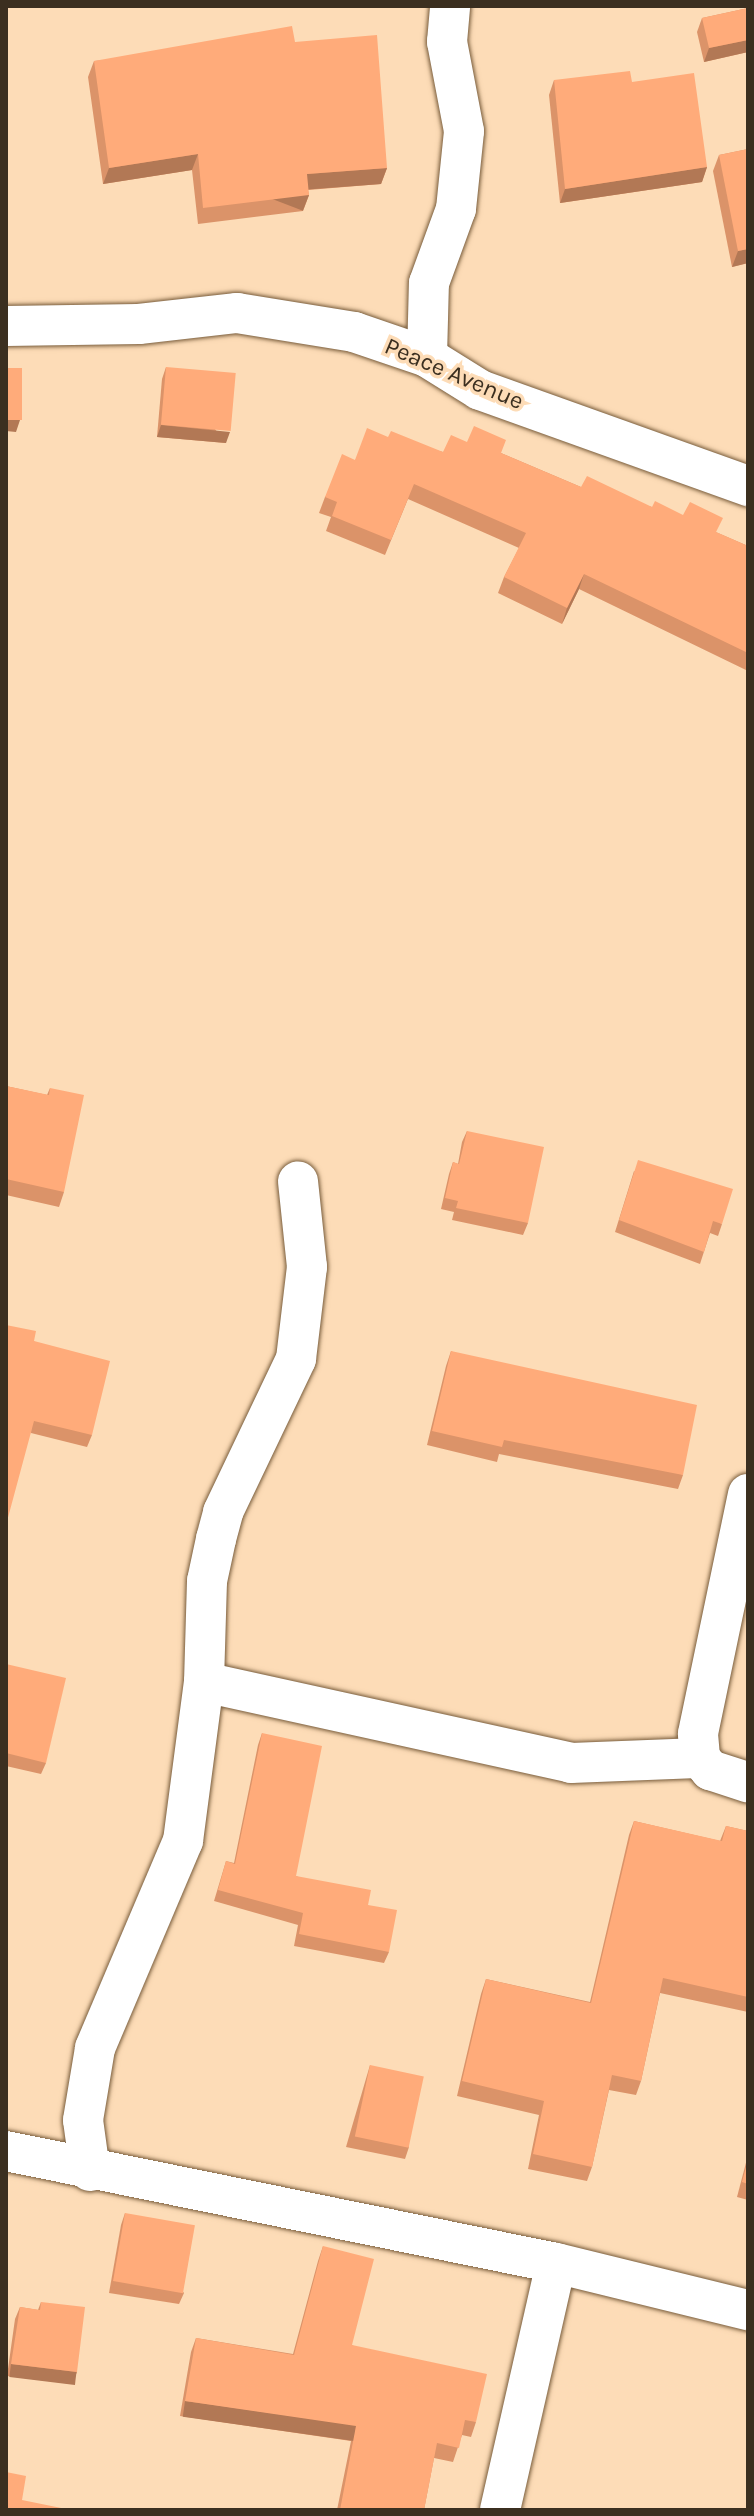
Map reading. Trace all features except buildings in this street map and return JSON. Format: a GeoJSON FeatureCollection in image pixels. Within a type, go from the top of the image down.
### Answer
{"type":"FeatureCollection","features":[{"type":"Feature","properties":{"kind":"street"},"geometry":{"type":"LineString","coordinates":[[427,357],[429,283],[456,209],[464,131],[447,42],[450,6]]}},
{"type":"Feature","properties":{"kind":"street","name":"Peace Avenue"},"geometry":{"type":"LineString","coordinates":[[6,326],[139,324],[237,313],[354,332],[427,357],[480,390],[748,486]]}},
{"type":"Feature","properties":{"kind":"street"},"geometry":{"type":"LineString","coordinates":[[90,2171],[83,2120],[95,2048],[177,1859],[204,1682],[207,1581],[223,1512],[296,1359],[307,1267],[298,1181]]}},
{"type":"Feature","properties":{"kind":"street"},"geometry":{"type":"LineString","coordinates":[[748,1494],[698,1734],[700,1758],[710,1770],[748,1782]]}},
{"type":"Feature","properties":{"kind":"street"},"geometry":{"type":"LineString","coordinates":[[204,1682],[571,1763],[700,1758]]}},
{"type":"Feature","properties":{"kind":"street"},"geometry":{"type":"LineString","coordinates":[[6,2151],[90,2171],[556,2263],[748,2310]]}},
{"type":"Feature","properties":{"kind":"street"},"geometry":{"type":"LineString","coordinates":[[500,2510],[556,2263]]}}]}
